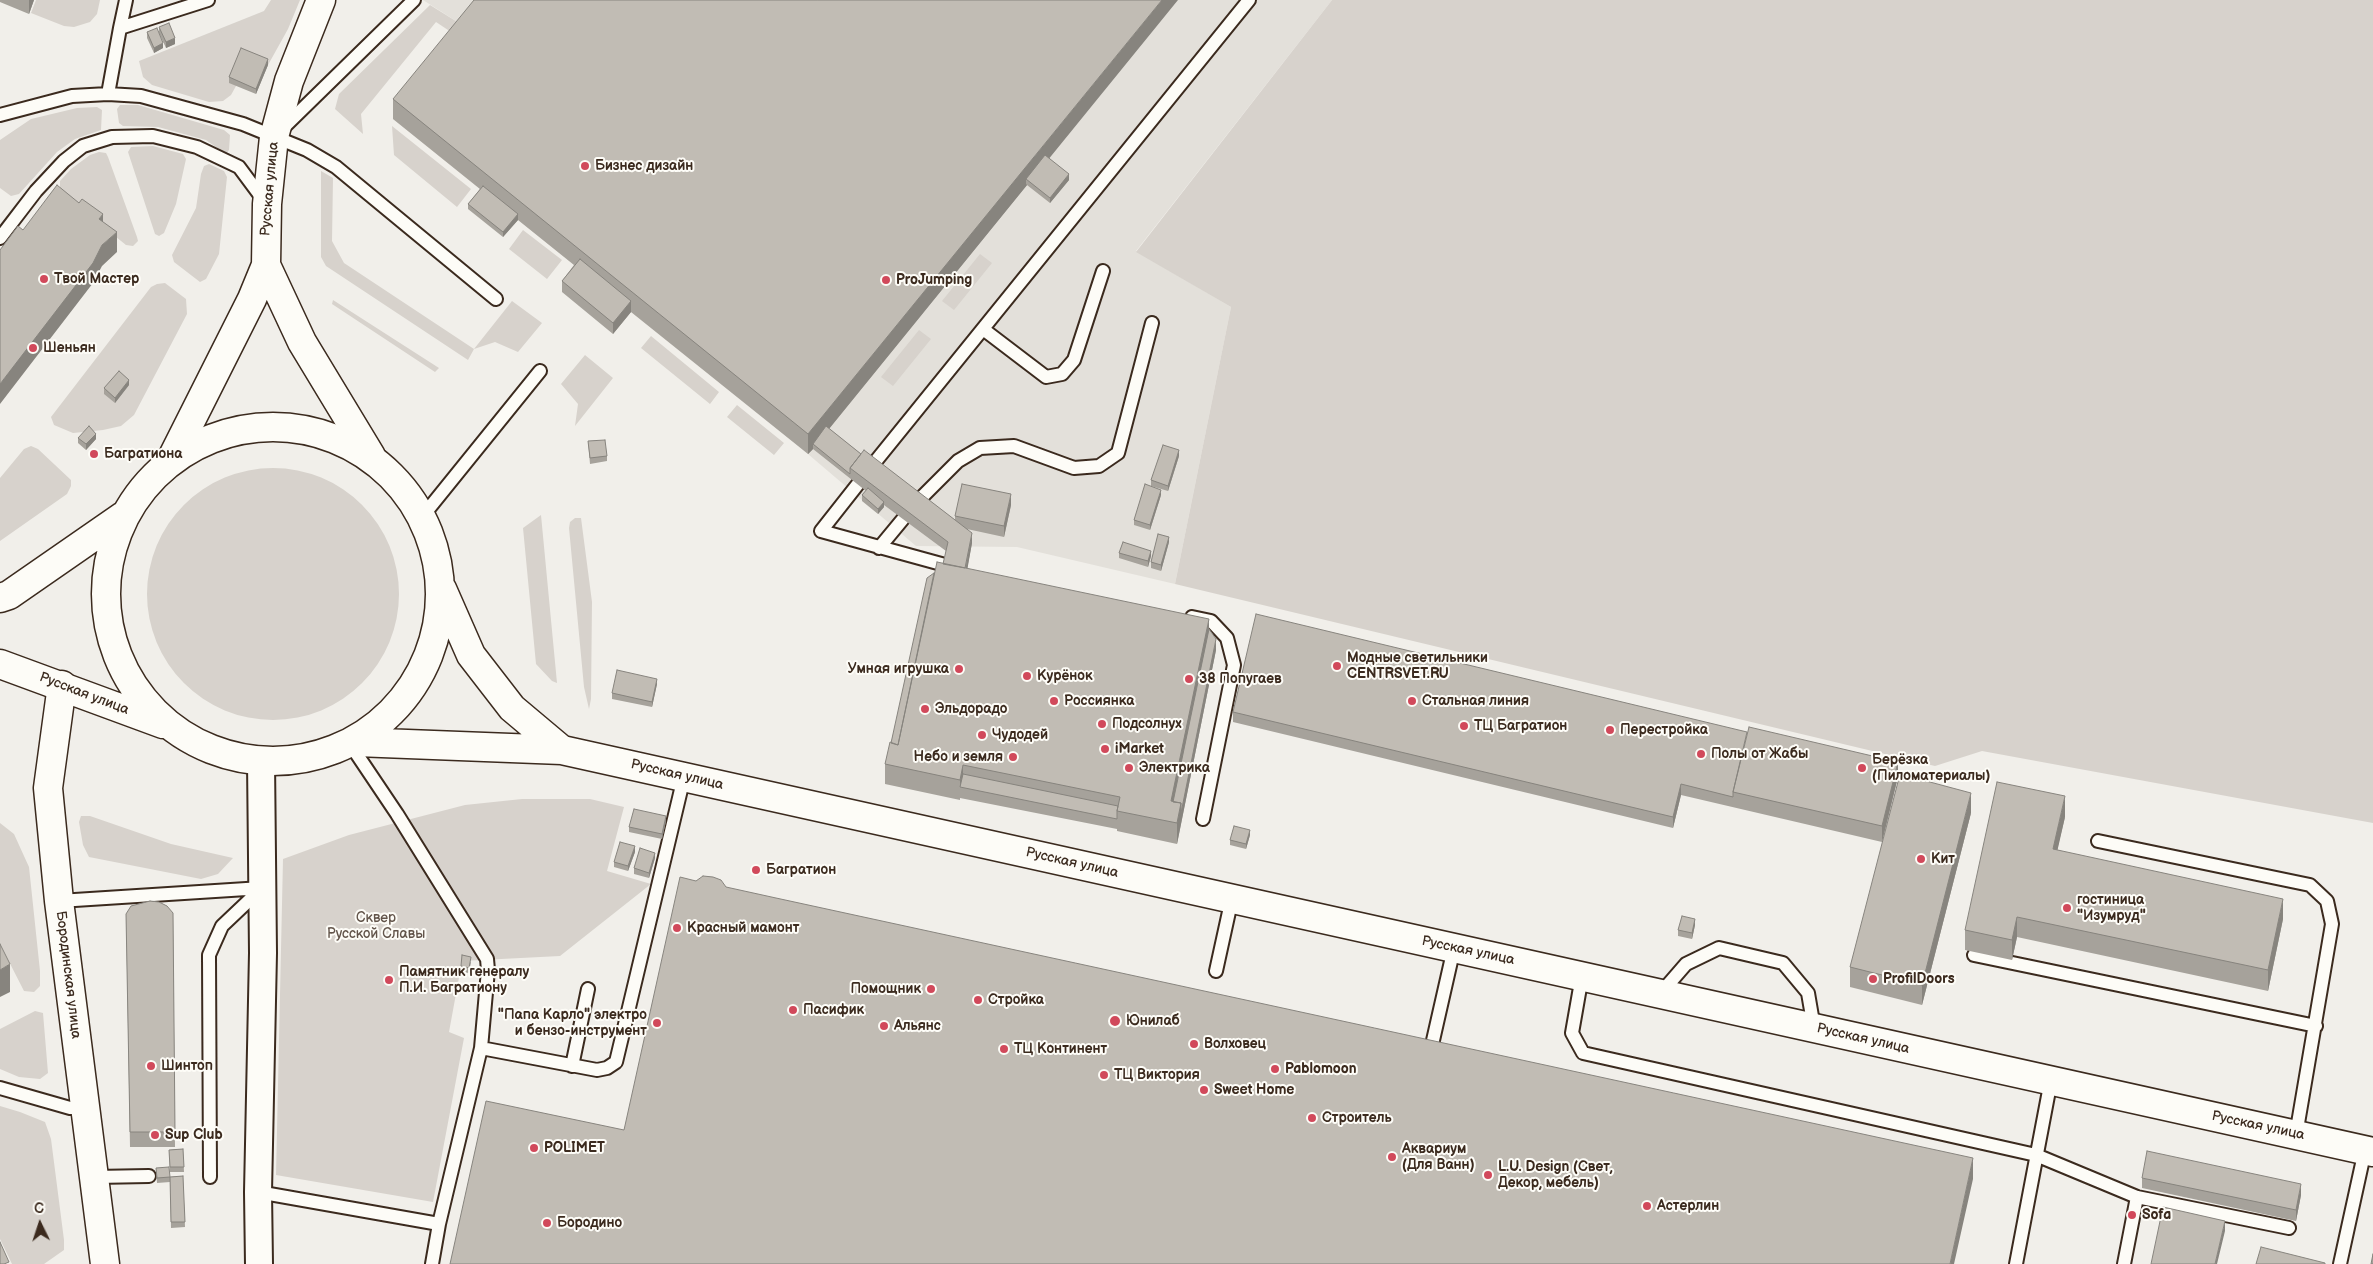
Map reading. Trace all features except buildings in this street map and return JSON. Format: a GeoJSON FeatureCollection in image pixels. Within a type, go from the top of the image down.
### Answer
{"type":"FeatureCollection","features":[{"type":"Feature","properties":{"kind":"main road","name":"Русская улица"},"geometry":{"type":"LineString","coordinates":[[172,458],[252,298],[266,265],[267,204],[274,137],[289,81],[321,0]]}},
{"type":"Feature","properties":{"kind":"main road","name":"Русская улица"},"geometry":{"type":"LineString","coordinates":[[266,265],[302,342],[371,456]]}},
{"type":"Feature","properties":{"kind":"main road"},"geometry":{"type":"LineString","coordinates":[[259,429],[318,431],[371,456],[397,479],[418,506],[432,546],[442,589],[437,629],[423,672],[385,720],[353,743],[304,758],[261,761],[218,752],[185,738],[167,726],[129,680],[114,641],[109,617],[109,584],[113,544],[123,516],[138,492],[172,458],[211,439],[259,429]]}},
{"type":"Feature","properties":{"kind":"main road"},"geometry":{"type":"LineString","coordinates":[[0,598],[123,516]]}},
{"type":"Feature","properties":{"kind":"main road","name":"Русская улица"},"geometry":{"type":"LineString","coordinates":[[442,589],[472,655],[512,708],[562,750]]}},
{"type":"Feature","properties":{"kind":"main road","name":"Русская улица"},"geometry":{"type":"LineString","coordinates":[[0,664],[62,685],[167,726]]}},
{"type":"Feature","properties":{"kind":"main road","name":"Бородинская улица"},"geometry":{"type":"LineString","coordinates":[[62,685],[48,788],[59,901],[105,1264]]}},
{"type":"Feature","properties":{"kind":"main road","name":"Русская улица"},"geometry":{"type":"LineString","coordinates":[[353,743],[562,750],[2369,1151]]}},
{"type":"Feature","properties":{"kind":"street"},"geometry":{"type":"LineString","coordinates":[[259,1264],[258,1192],[262,888],[261,761]]}},
{"type":"Feature","properties":{"kind":"lane"},"geometry":{"type":"LineString","coordinates":[[108,94],[126,0]]}},
{"type":"Feature","properties":{"kind":"lane"},"geometry":{"type":"LineString","coordinates":[[120,28],[208,0]]}},
{"type":"Feature","properties":{"kind":"lane"},"geometry":{"type":"LineString","coordinates":[[274,137],[414,0]]}},
{"type":"Feature","properties":{"kind":"lane"},"geometry":{"type":"LineString","coordinates":[[871,466],[1249,0]]}},
{"type":"Feature","properties":{"kind":"lane"},"geometry":{"type":"LineString","coordinates":[[0,115],[72,96],[108,94],[141,96],[243,124],[307,150],[336,167],[496,299]]}},
{"type":"Feature","properties":{"kind":"lane"},"geometry":{"type":"LineString","coordinates":[[0,238],[36,191],[64,161],[83,146],[112,137],[153,136],[197,147],[239,167],[267,204]]}},
{"type":"Feature","properties":{"kind":"lane"},"geometry":{"type":"LineString","coordinates":[[983,329],[1046,377],[1062,374],[1074,360],[1103,271]]}},
{"type":"Feature","properties":{"kind":"lane"},"geometry":{"type":"LineString","coordinates":[[918,502],[958,461],[980,448],[1014,446],[1074,468],[1099,466],[1118,452],[1152,323]]}},
{"type":"Feature","properties":{"kind":"lane"},"geometry":{"type":"LineString","coordinates":[[422,517],[540,371]]}},
{"type":"Feature","properties":{"kind":"lane"},"geometry":{"type":"LineString","coordinates":[[858,484],[822,531],[945,565]]}},
{"type":"Feature","properties":{"kind":"lane"},"geometry":{"type":"LineString","coordinates":[[878,548],[903,519]]}},
{"type":"Feature","properties":{"kind":"lane"},"geometry":{"type":"LineString","coordinates":[[1181,615],[1211,621],[1227,638],[1234,665],[1203,819]]}},
{"type":"Feature","properties":{"kind":"lane"},"geometry":{"type":"LineString","coordinates":[[353,743],[487,959],[488,970],[481,1048],[438,1224],[432,1264]]}},
{"type":"Feature","properties":{"kind":"lane"},"geometry":{"type":"LineString","coordinates":[[481,1048],[596,1070],[607,1068],[616,1062],[684,776]]}},
{"type":"Feature","properties":{"kind":"lane"},"geometry":{"type":"LineString","coordinates":[[2098,841],[2310,885],[2327,901],[2332,924],[2296,1135]]}},
{"type":"Feature","properties":{"kind":"lane"},"geometry":{"type":"LineString","coordinates":[[59,901],[262,888]]}},
{"type":"Feature","properties":{"kind":"lane"},"geometry":{"type":"LineString","coordinates":[[210,1177],[209,955],[222,926],[262,888]]}},
{"type":"Feature","properties":{"kind":"lane"},"geometry":{"type":"LineString","coordinates":[[1216,971],[1232,898]]}},
{"type":"Feature","properties":{"kind":"lane"},"geometry":{"type":"LineString","coordinates":[[1429,1060],[1454,948]]}},
{"type":"Feature","properties":{"kind":"lane"},"geometry":{"type":"LineString","coordinates":[[1660,994],[1686,964],[1719,948],[1783,963],[1808,993],[1814,1028]]}},
{"type":"Feature","properties":{"kind":"lane"},"geometry":{"type":"LineString","coordinates":[[1974,955],[2316,1026]]}},
{"type":"Feature","properties":{"kind":"lane"},"geometry":{"type":"LineString","coordinates":[[1582,976],[1572,1033],[1583,1053],[2036,1156],[2137,1197],[2289,1228]]}},
{"type":"Feature","properties":{"kind":"lane"},"geometry":{"type":"LineString","coordinates":[[572,1066],[588,989]]}},
{"type":"Feature","properties":{"kind":"lane"},"geometry":{"type":"LineString","coordinates":[[2016,1264],[2051,1080]]}},
{"type":"Feature","properties":{"kind":"lane"},"geometry":{"type":"LineString","coordinates":[[0,1088],[70,1108],[85,1108]]}},
{"type":"Feature","properties":{"kind":"lane"},"geometry":{"type":"LineString","coordinates":[[2340,1264],[2369,1151]]}},
{"type":"Feature","properties":{"kind":"lane"},"geometry":{"type":"LineString","coordinates":[[95,1177],[149,1176]]}},
{"type":"Feature","properties":{"kind":"lane"},"geometry":{"type":"LineString","coordinates":[[258,1192],[438,1224]]}},
{"type":"Feature","properties":{"kind":"lane"},"geometry":{"type":"LineString","coordinates":[[2124,1264],[2137,1197]]}},
{"type":"Feature","properties":{"kind":"shaded area"},"geometry":{"type":"Polygon","coordinates":[[[423,0],[1332,0],[1136,251],[1231,307],[1175,584],[1017,547],[916,546],[795,443],[393,119],[467,28],[423,0]]]}},
{"type":"Feature","properties":{"kind":"green space"},"geometry":{"type":"Polygon","coordinates":[[[36,0],[100,0],[97,14],[90,22],[74,27],[64,26],[31,13],[36,0]]]}},
{"type":"Feature","properties":{"kind":"green space"},"geometry":{"type":"Polygon","coordinates":[[[271,0],[300,0],[288,29],[268,65],[241,54],[236,86],[231,95],[223,101],[209,102],[152,85],[143,77],[139,61],[264,11],[271,0]]]}},
{"type":"Feature","properties":{"kind":"green space"},"geometry":{"type":"Polygon","coordinates":[[[1332,0],[2373,0],[2373,823],[1982,751],[1935,766],[1175,584],[1231,307],[1136,252],[1332,0]]]}},
{"type":"Feature","properties":{"kind":"green space"},"geometry":{"type":"Polygon","coordinates":[[[430,5],[467,28],[460,38],[436,22],[361,114],[363,134],[335,109],[339,94],[430,5]]]}},
{"type":"Feature","properties":{"kind":"green space"},"geometry":{"type":"Polygon","coordinates":[[[120,105],[138,105],[224,130],[230,135],[229,150],[226,154],[206,140],[158,127],[123,126],[119,123],[117,109],[120,105]]]}},
{"type":"Feature","properties":{"kind":"green space"},"geometry":{"type":"Polygon","coordinates":[[[97,107],[102,110],[101,130],[75,139],[57,152],[19,194],[11,196],[0,188],[0,140],[31,119],[77,108],[97,107]]]}},
{"type":"Feature","properties":{"kind":"green space"},"geometry":{"type":"Polygon","coordinates":[[[392,126],[471,189],[457,207],[394,155],[392,126]]]}},
{"type":"Feature","properties":{"kind":"green space"},"geometry":{"type":"Polygon","coordinates":[[[153,146],[183,154],[186,159],[176,204],[164,233],[159,236],[155,234],[128,152],[131,147],[153,146]]]}},
{"type":"Feature","properties":{"kind":"green space"},"geometry":{"type":"Polygon","coordinates":[[[99,152],[106,153],[108,157],[137,237],[138,241],[133,246],[126,245],[60,192],[60,181],[71,169],[90,155],[99,152]]]}},
{"type":"Feature","properties":{"kind":"green space"},"geometry":{"type":"Polygon","coordinates":[[[209,164],[224,171],[227,177],[219,254],[206,279],[200,282],[174,262],[172,255],[196,208],[201,174],[204,166],[209,164]]]}},
{"type":"Feature","properties":{"kind":"green space"},"geometry":{"type":"Polygon","coordinates":[[[321,171],[333,178],[332,241],[344,263],[474,349],[468,360],[326,266],[321,257],[321,171]]]}},
{"type":"Feature","properties":{"kind":"green space"},"geometry":{"type":"Polygon","coordinates":[[[523,230],[562,260],[547,279],[509,249],[523,230]]]}},
{"type":"Feature","properties":{"kind":"green space"},"geometry":{"type":"Polygon","coordinates":[[[980,254],[992,263],[954,310],[942,301],[980,254]]]}},
{"type":"Feature","properties":{"kind":"green space"},"geometry":{"type":"Polygon","coordinates":[[[165,283],[186,299],[187,314],[134,415],[121,426],[103,430],[73,433],[54,425],[51,417],[151,287],[165,283]]]}},
{"type":"Feature","properties":{"kind":"green space"},"geometry":{"type":"Polygon","coordinates":[[[333,300],[439,368],[435,372],[332,304],[333,300]]]}},
{"type":"Feature","properties":{"kind":"green space"},"geometry":{"type":"Polygon","coordinates":[[[512,301],[542,323],[518,352],[495,342],[474,349],[512,301]]]}},
{"type":"Feature","properties":{"kind":"green space"},"geometry":{"type":"Polygon","coordinates":[[[919,330],[931,339],[893,386],[881,377],[919,330]]]}},
{"type":"Feature","properties":{"kind":"green space"},"geometry":{"type":"Polygon","coordinates":[[[651,336],[719,392],[710,404],[641,348],[651,336]]]}},
{"type":"Feature","properties":{"kind":"green space"},"geometry":{"type":"Polygon","coordinates":[[[585,355],[613,378],[575,426],[578,404],[561,384],[585,355]]]}},
{"type":"Feature","properties":{"kind":"green space"},"geometry":{"type":"Polygon","coordinates":[[[737,405],[784,443],[774,455],[727,417],[737,405]]]}},
{"type":"Feature","properties":{"kind":"green space"},"geometry":{"type":"Polygon","coordinates":[[[31,446],[38,449],[71,480],[71,486],[67,494],[0,541],[0,478],[24,449],[31,446]]]}},
{"type":"Feature","properties":{"kind":"green space"},"geometry":{"type":"Polygon","coordinates":[[[273,468],[297,471],[321,478],[343,490],[362,505],[377,524],[389,546],[396,570],[399,594],[396,618],[389,642],[377,664],[362,683],[343,698],[321,710],[297,717],[273,720],[249,717],[225,710],[203,698],[184,683],[169,664],[157,642],[150,618],[147,594],[150,570],[157,546],[169,524],[184,505],[203,490],[225,478],[249,471],[273,468]]]}},
{"type":"Feature","properties":{"kind":"green space"},"geometry":{"type":"Polygon","coordinates":[[[541,515],[557,683],[552,681],[536,664],[523,528],[541,515]]]}},
{"type":"Feature","properties":{"kind":"green space"},"geometry":{"type":"Polygon","coordinates":[[[575,518],[581,518],[592,602],[591,699],[589,709],[584,687],[569,528],[570,522],[575,518]]]}},
{"type":"Feature","properties":{"kind":"green space","name":"Сквер Русской Славы"},"geometry":{"type":"Polygon","coordinates":[[[522,799],[590,799],[624,807],[607,871],[651,884],[560,956],[462,961],[449,1032],[464,1038],[433,1202],[276,1175],[283,859],[349,835],[465,805],[522,799]]]}},
{"type":"Feature","properties":{"kind":"green space"},"geometry":{"type":"Polygon","coordinates":[[[81,816],[90,816],[171,844],[233,858],[218,874],[201,879],[89,857],[83,845],[79,822],[81,816]]]}},
{"type":"Feature","properties":{"kind":"green space"},"geometry":{"type":"Polygon","coordinates":[[[0,823],[14,834],[29,867],[40,971],[40,986],[34,992],[24,991],[0,944],[0,823]]]}},
{"type":"Feature","properties":{"kind":"green space"},"geometry":{"type":"Polygon","coordinates":[[[35,1011],[43,1013],[48,1073],[40,1079],[19,1077],[0,1069],[0,1029],[35,1011]]]}},
{"type":"Feature","properties":{"kind":"green space"},"geometry":{"type":"Polygon","coordinates":[[[0,1106],[45,1122],[51,1139],[64,1250],[44,1264],[12,1264],[0,1239],[0,1106]]]}},
{"type":"Feature","properties":{"kind":"place","name":"Бизнес дизайн"},"geometry":{"type":"Point","coordinates":[585,166]}},
{"type":"Feature","properties":{"kind":"place","name":"Твой Мастер"},"geometry":{"type":"Point","coordinates":[44,279]}},
{"type":"Feature","properties":{"kind":"place","name":"ProJumping"},"geometry":{"type":"Point","coordinates":[886,280]}},
{"type":"Feature","properties":{"kind":"place","name":"Шеньян"},"geometry":{"type":"Point","coordinates":[33,348]}},
{"type":"Feature","properties":{"kind":"place","name":"Багратиона"},"geometry":{"type":"Point","coordinates":[94,454]}},
{"type":"Feature","properties":{"kind":"place","name":"Модные светильники CENTRSVET.RU"},"geometry":{"type":"Point","coordinates":[1337,666]}},
{"type":"Feature","properties":{"kind":"place","name":"Умная игрушка"},"geometry":{"type":"Point","coordinates":[959,669]}},
{"type":"Feature","properties":{"kind":"place","name":"Курёнок"},"geometry":{"type":"Point","coordinates":[1027,676]}},
{"type":"Feature","properties":{"kind":"place","name":"38 Попугаев"},"geometry":{"type":"Point","coordinates":[1189,679]}},
{"type":"Feature","properties":{"kind":"place","name":"Россиянка"},"geometry":{"type":"Point","coordinates":[1054,701]}},
{"type":"Feature","properties":{"kind":"place","name":"Стальная линия"},"geometry":{"type":"Point","coordinates":[1412,701]}},
{"type":"Feature","properties":{"kind":"place","name":"Эльдорадо"},"geometry":{"type":"Point","coordinates":[925,709]}},
{"type":"Feature","properties":{"kind":"place","name":"Подсолнух"},"geometry":{"type":"Point","coordinates":[1102,724]}},
{"type":"Feature","properties":{"kind":"place","name":"ТЦ Багратион"},"geometry":{"type":"Point","coordinates":[1464,726]}},
{"type":"Feature","properties":{"kind":"place","name":"Перестройка"},"geometry":{"type":"Point","coordinates":[1610,730]}},
{"type":"Feature","properties":{"kind":"place","name":"Чудодей"},"geometry":{"type":"Point","coordinates":[982,735]}},
{"type":"Feature","properties":{"kind":"place","name":"iMarket"},"geometry":{"type":"Point","coordinates":[1105,749]}},
{"type":"Feature","properties":{"kind":"place","name":"Полы от Жабы"},"geometry":{"type":"Point","coordinates":[1701,754]}},
{"type":"Feature","properties":{"kind":"place","name":"Небо и земля"},"geometry":{"type":"Point","coordinates":[1013,757]}},
{"type":"Feature","properties":{"kind":"place","name":"Электрика"},"geometry":{"type":"Point","coordinates":[1129,768]}},
{"type":"Feature","properties":{"kind":"place","name":"Берёзка (Пиломатериалы)"},"geometry":{"type":"Point","coordinates":[1862,768]}},
{"type":"Feature","properties":{"kind":"place","name":"Кит"},"geometry":{"type":"Point","coordinates":[1921,859]}},
{"type":"Feature","properties":{"kind":"place","name":"Багратион"},"geometry":{"type":"Point","coordinates":[756,870]}},
{"type":"Feature","properties":{"kind":"place","name":"гостиница \"Изумруд\""},"geometry":{"type":"Point","coordinates":[2067,908]}},
{"type":"Feature","properties":{"kind":"place","name":"Красный мамонт"},"geometry":{"type":"Point","coordinates":[677,928]}},
{"type":"Feature","properties":{"kind":"place","name":"ProfilDoors"},"geometry":{"type":"Point","coordinates":[1873,979]}},
{"type":"Feature","properties":{"kind":"place","name":"Памятник генералу П.И. Багратиону"},"geometry":{"type":"Point","coordinates":[389,980]}},
{"type":"Feature","properties":{"kind":"place","name":"Помощник"},"geometry":{"type":"Point","coordinates":[931,989]}},
{"type":"Feature","properties":{"kind":"place","name":"Стройка"},"geometry":{"type":"Point","coordinates":[978,1000]}},
{"type":"Feature","properties":{"kind":"place","name":"Пасифик"},"geometry":{"type":"Point","coordinates":[793,1010]}},
{"type":"Feature","properties":{"kind":"place","name":"Юнилаб"},"geometry":{"type":"Point","coordinates":[1115,1021]}},
{"type":"Feature","properties":{"kind":"place","name":"\"Папа Карло\" электро и бензо-инструмент"},"geometry":{"type":"Point","coordinates":[657,1023]}},
{"type":"Feature","properties":{"kind":"place","name":"Альянс"},"geometry":{"type":"Point","coordinates":[884,1026]}},
{"type":"Feature","properties":{"kind":"place","name":"Волховец"},"geometry":{"type":"Point","coordinates":[1194,1044]}},
{"type":"Feature","properties":{"kind":"place","name":"ТЦ Континент"},"geometry":{"type":"Point","coordinates":[1004,1049]}},
{"type":"Feature","properties":{"kind":"place","name":"Шинтоп"},"geometry":{"type":"Point","coordinates":[151,1066]}},
{"type":"Feature","properties":{"kind":"place","name":"Pablomoon"},"geometry":{"type":"Point","coordinates":[1275,1069]}},
{"type":"Feature","properties":{"kind":"place","name":"ТЦ Виктория"},"geometry":{"type":"Point","coordinates":[1104,1075]}},
{"type":"Feature","properties":{"kind":"place","name":"Sweet Home"},"geometry":{"type":"Point","coordinates":[1204,1090]}},
{"type":"Feature","properties":{"kind":"place","name":"Строитель"},"geometry":{"type":"Point","coordinates":[1312,1118]}},
{"type":"Feature","properties":{"kind":"place","name":"Sup Club"},"geometry":{"type":"Point","coordinates":[155,1135]}},
{"type":"Feature","properties":{"kind":"place","name":"POLIMET"},"geometry":{"type":"Point","coordinates":[534,1148]}},
{"type":"Feature","properties":{"kind":"place","name":"Аквариум (Для Ванн)"},"geometry":{"type":"Point","coordinates":[1392,1157]}},
{"type":"Feature","properties":{"kind":"place","name":"L.U. Design (Свет, Декор, мебель)"},"geometry":{"type":"Point","coordinates":[1488,1175]}},
{"type":"Feature","properties":{"kind":"place","name":"Астерлин"},"geometry":{"type":"Point","coordinates":[1647,1206]}},
{"type":"Feature","properties":{"kind":"place","name":"Sofa"},"geometry":{"type":"Point","coordinates":[2132,1215]}},
{"type":"Feature","properties":{"kind":"place","name":"Бородино"},"geometry":{"type":"Point","coordinates":[547,1223]}}]}
